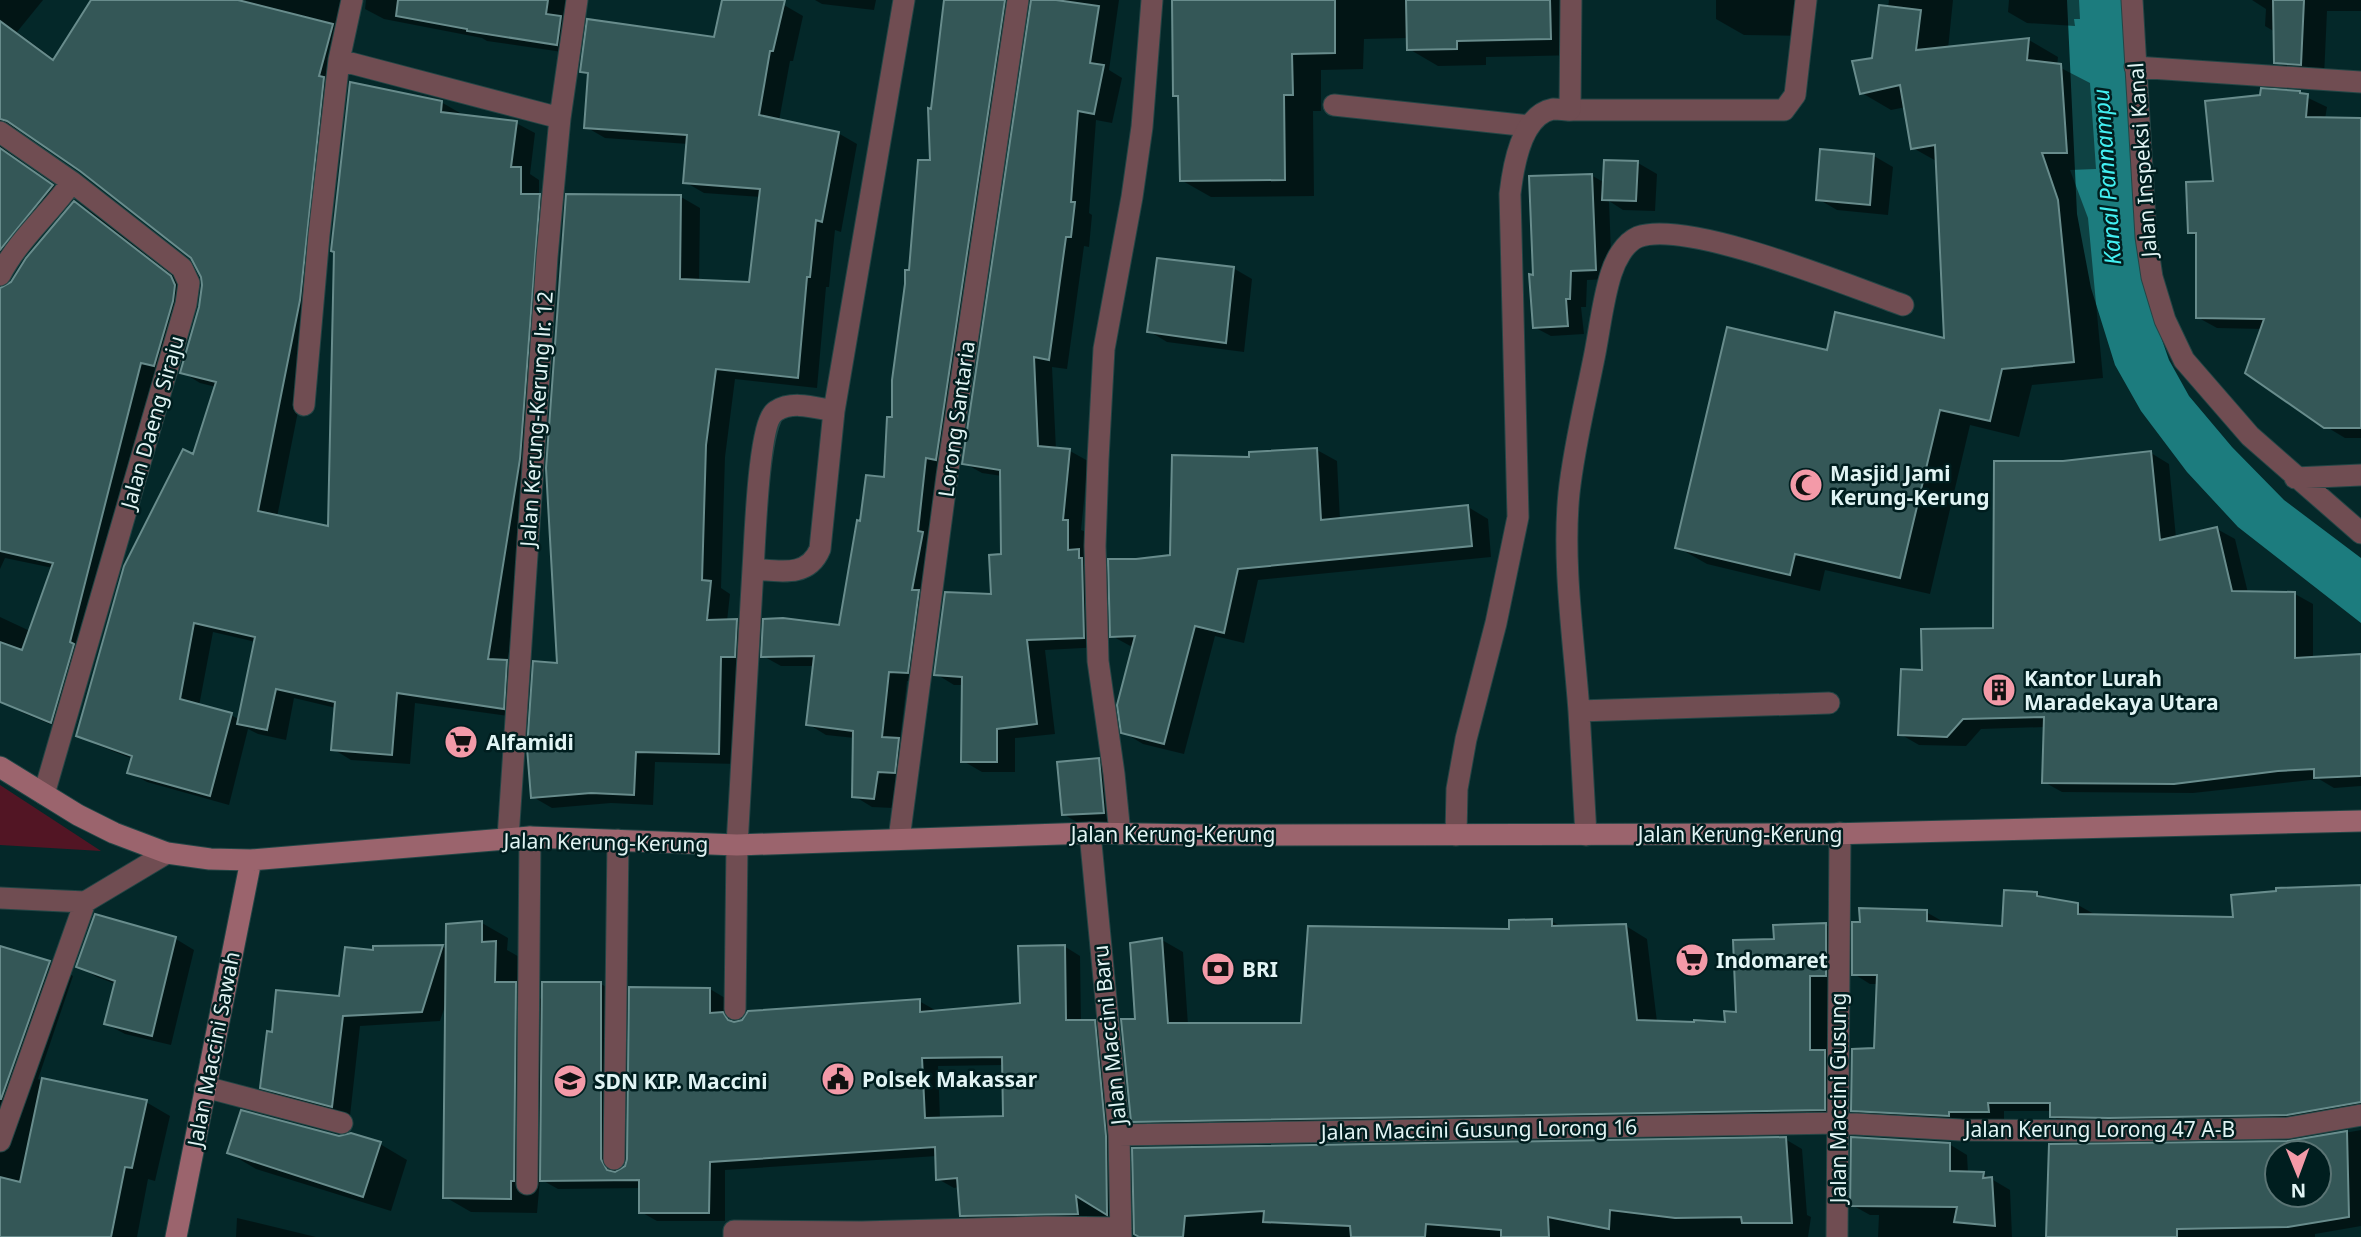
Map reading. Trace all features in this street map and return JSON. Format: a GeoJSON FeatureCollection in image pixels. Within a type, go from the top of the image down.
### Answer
{"type":"FeatureCollection","features":[{"type":"Feature","properties":{"kind":"street"},"geometry":{"type":"LineString","coordinates":[[304,405],[319,235],[339,60],[352,0]]}},
{"type":"Feature","properties":{"kind":"street","name":"Jalan Kerung-Kerung lr. 12"},"geometry":{"type":"LineString","coordinates":[[508,838],[547,257],[560,118],[577,0]]}},
{"type":"Feature","properties":{"kind":"street"},"geometry":{"type":"LineString","coordinates":[[753,569],[802,569],[815,560],[821,537],[834,411],[904,0]]}},
{"type":"Feature","properties":{"kind":"street","name":"Lorong Santaria"},"geometry":{"type":"LineString","coordinates":[[899,839],[947,476],[1018,0]]}},
{"type":"Feature","properties":{"kind":"street"},"geometry":{"type":"LineString","coordinates":[[1120,834],[1098,661],[1095,547],[1104,349],[1140,139],[1152,0]]}},
{"type":"Feature","properties":{"kind":"street"},"geometry":{"type":"LineString","coordinates":[[1570,110],[1571,0]]}},
{"type":"Feature","properties":{"kind":"street"},"geometry":{"type":"LineString","coordinates":[[1456,835],[1457,789],[1464,751],[1494,635],[1518,517],[1510,194],[1513,166],[1529,125],[1541,114],[1553,109],[1784,110],[1795,95],[1806,0]]}},
{"type":"Feature","properties":{"kind":"street","name":"Jalan Inspeksi Kanal"},"geometry":{"type":"LineString","coordinates":[[2132,0],[2146,237],[2152,277],[2165,320],[2184,360],[2250,436],[2361,533]]}},
{"type":"Feature","properties":{"kind":"street"},"geometry":{"type":"LineString","coordinates":[[339,60],[560,118]]}},
{"type":"Feature","properties":{"kind":"street"},"geometry":{"type":"LineString","coordinates":[[2135,67],[2361,82]]}},
{"type":"Feature","properties":{"kind":"street"},"geometry":{"type":"LineString","coordinates":[[1334,105],[1529,125]]}},
{"type":"Feature","properties":{"kind":"street","name":"Jalan Daeng Siraju"},"geometry":{"type":"LineString","coordinates":[[0,132],[72,182],[182,268],[189,284],[186,304],[44,794]]}},
{"type":"Feature","properties":{"kind":"street"},"geometry":{"type":"LineString","coordinates":[[0,275],[10,256],[54,208],[72,182]]}},
{"type":"Feature","properties":{"kind":"street"},"geometry":{"type":"LineString","coordinates":[[1586,835],[1569,595],[1569,494],[1611,274],[1626,245],[1640,236],[1696,237],[1760,255],[1903,305]]}},
{"type":"Feature","properties":{"kind":"street"},"geometry":{"type":"LineString","coordinates":[[736,1009],[737,845],[762,457],[769,418],[778,410],[793,405],[834,411]]}},
{"type":"Feature","properties":{"kind":"street"},"geometry":{"type":"LineString","coordinates":[[2295,478],[2361,475]]}},
{"type":"Feature","properties":{"kind":"street"},"geometry":{"type":"LineString","coordinates":[[1579,711],[1829,703]]}},
{"type":"Feature","properties":{"kind":"street","name":"Jalan Kerung-Kerung"},"geometry":{"type":"LineString","coordinates":[[0,767],[78,815],[114,833],[167,853],[210,859],[251,860],[530,836],[737,845],[1090,833],[1840,833],[2361,821]]}},
{"type":"Feature","properties":{"kind":"street","name":"Jalan Maccini Baru"},"geometry":{"type":"LineString","coordinates":[[1090,833],[1119,1135],[1121,1233]]}},
{"type":"Feature","properties":{"kind":"street","name":"Jalan Maccini Gusung"},"geometry":{"type":"LineString","coordinates":[[1837,1237],[1840,833]]}},
{"type":"Feature","properties":{"kind":"street"},"geometry":{"type":"LineString","coordinates":[[527,1184],[530,836]]}},
{"type":"Feature","properties":{"kind":"street"},"geometry":{"type":"LineString","coordinates":[[614,1158],[618,840]]}},
{"type":"Feature","properties":{"kind":"street"},"geometry":{"type":"LineString","coordinates":[[0,898],[85,902],[167,853]]}},
{"type":"Feature","properties":{"kind":"street","name":"Jalan Maccini Sawah"},"geometry":{"type":"LineString","coordinates":[[176,1237],[251,860]]}},
{"type":"Feature","properties":{"kind":"street"},"geometry":{"type":"LineString","coordinates":[[0,1141],[85,902]]}},
{"type":"Feature","properties":{"kind":"street"},"geometry":{"type":"LineString","coordinates":[[205,1087],[342,1123]]}},
{"type":"Feature","properties":{"kind":"street","name":"Jalan Kerung Lorong 47 A-B"},"geometry":{"type":"LineString","coordinates":[[1838,1123],[1961,1130],[2288,1128],[2361,1115]]}},
{"type":"Feature","properties":{"kind":"street","name":"Jalan Maccini Gusung Lorong 16"},"geometry":{"type":"LineString","coordinates":[[1119,1135],[1838,1123]]}},
{"type":"Feature","properties":{"kind":"street"},"geometry":{"type":"LineString","coordinates":[[734,1234],[1047,1227],[1121,1233]]}},
{"type":"Feature","properties":{"kind":"shaded area"},"geometry":{"type":"Polygon","coordinates":[[[0,785],[101,851],[0,845],[0,785]]]}},
{"type":"Feature","properties":{"kind":"water","name":"Kanal Pannampu"},"geometry":{"type":"Polygon","coordinates":[[[2067,0],[2124,0],[2154,317],[2169,360],[2189,396],[2232,447],[2284,500],[2361,558],[2361,623],[2238,527],[2187,472],[2141,411],[2115,365],[2091,288],[2077,214],[2067,0]]]}},
{"type":"Feature","properties":{"kind":"building"},"geometry":{"type":"Polygon","coordinates":[[[91,0],[238,0],[333,24],[319,76],[324,77],[300,300],[258,511],[328,526],[334,252],[331,251],[350,82],[442,101],[441,112],[517,121],[511,167],[521,167],[521,194],[540,194],[520,459],[488,659],[507,660],[504,709],[397,693],[392,755],[331,750],[335,702],[276,689],[267,730],[237,724],[255,637],[194,623],[180,699],[232,713],[210,796],[127,773],[132,756],[76,736],[124,566],[183,449],[193,454],[216,382],[180,373],[199,307],[202,285],[191,258],[80,171],[7,121],[0,119],[0,21],[53,60],[91,0]]]}},
{"type":"Feature","properties":{"kind":"building"},"geometry":{"type":"Polygon","coordinates":[[[398,0],[548,0],[546,14],[561,16],[557,45],[467,31],[396,16],[398,0]]]}},
{"type":"Feature","properties":{"kind":"building"},"geometry":{"type":"Polygon","coordinates":[[[722,0],[785,0],[773,51],[770,51],[759,115],[839,132],[822,222],[816,220],[810,277],[807,277],[798,378],[716,369],[706,445],[702,580],[711,581],[707,620],[737,619],[735,657],[721,657],[719,754],[636,752],[634,795],[591,793],[531,798],[527,748],[533,661],[557,663],[546,468],[566,194],[681,195],[680,279],[749,282],[760,189],[683,183],[687,135],[584,128],[588,73],[580,72],[587,19],[714,37],[722,0]]]}},
{"type":"Feature","properties":{"kind":"building"},"geometry":{"type":"Polygon","coordinates":[[[944,0],[1005,0],[936,460],[926,458],[918,531],[923,532],[912,590],[919,590],[908,673],[889,672],[882,737],[899,738],[895,773],[878,772],[874,799],[852,797],[853,731],[806,725],[814,656],[761,657],[763,619],[783,618],[839,625],[857,520],[860,521],[866,475],[884,477],[887,417],[892,417],[892,380],[905,270],[909,270],[918,160],[930,160],[928,108],[931,109],[944,0]]]}},
{"type":"Feature","properties":{"kind":"building"},"geometry":{"type":"Polygon","coordinates":[[[1031,0],[1056,0],[1099,6],[1090,63],[1104,65],[1094,114],[1078,111],[1071,237],[1066,237],[1049,360],[1034,357],[1038,446],[1070,449],[1063,520],[1068,520],[1068,550],[1079,549],[1079,558],[1082,558],[1084,638],[1027,640],[1037,724],[997,729],[997,762],[961,762],[962,677],[934,675],[945,592],[991,594],[989,555],[1001,554],[1000,470],[962,464],[1031,0]]]}},
{"type":"Feature","properties":{"kind":"building"},"geometry":{"type":"Polygon","coordinates":[[[1172,0],[1335,0],[1335,53],[1292,54],[1293,95],[1284,95],[1285,180],[1180,181],[1178,96],[1173,96],[1172,0]]]}},
{"type":"Feature","properties":{"kind":"building"},"geometry":{"type":"Polygon","coordinates":[[[1406,0],[1550,0],[1551,39],[1457,41],[1457,49],[1407,50],[1406,0]]]}},
{"type":"Feature","properties":{"kind":"building"},"geometry":{"type":"Polygon","coordinates":[[[2273,0],[2304,0],[2301,65],[2274,63],[2273,0]]]}},
{"type":"Feature","properties":{"kind":"building"},"geometry":{"type":"Polygon","coordinates":[[[1879,5],[1921,10],[1916,50],[2029,38],[2027,60],[2061,64],[2067,153],[2042,153],[2058,200],[2074,362],[2002,369],[1990,421],[1940,410],[1900,578],[1795,554],[1790,575],[1675,548],[1727,327],[1827,350],[1835,312],[1944,338],[1935,145],[1911,149],[1900,85],[1860,94],[1852,61],[1872,58],[1879,5]]]}},
{"type":"Feature","properties":{"kind":"building"},"geometry":{"type":"Polygon","coordinates":[[[2261,88],[2308,94],[2306,117],[2361,118],[2361,428],[2324,428],[2245,373],[2264,319],[2196,318],[2196,233],[2188,233],[2186,182],[2213,181],[2205,101],[2260,95],[2261,88]]]}},
{"type":"Feature","properties":{"kind":"building"},"geometry":{"type":"Polygon","coordinates":[[[0,148],[53,185],[0,250],[0,148]]]}},
{"type":"Feature","properties":{"kind":"building"},"geometry":{"type":"Polygon","coordinates":[[[1820,149],[1874,154],[1870,205],[1816,200],[1820,149]]]}},
{"type":"Feature","properties":{"kind":"building"},"geometry":{"type":"Polygon","coordinates":[[[1604,160],[1638,161],[1636,201],[1602,200],[1604,160]]]}},
{"type":"Feature","properties":{"kind":"building"},"geometry":{"type":"Polygon","coordinates":[[[1592,174],[1596,270],[1571,271],[1570,299],[1566,299],[1568,326],[1533,328],[1529,274],[1533,275],[1529,176],[1592,174]]]}},
{"type":"Feature","properties":{"kind":"building"},"geometry":{"type":"Polygon","coordinates":[[[74,201],[171,276],[175,285],[154,366],[141,363],[70,642],[74,644],[51,723],[0,702],[0,642],[22,650],[53,563],[0,551],[0,288],[11,282],[26,258],[74,201]]]}},
{"type":"Feature","properties":{"kind":"building"},"geometry":{"type":"Polygon","coordinates":[[[1157,258],[1234,267],[1226,343],[1147,332],[1157,258]]]}},
{"type":"Feature","properties":{"kind":"building"},"geometry":{"type":"Polygon","coordinates":[[[1317,448],[1321,520],[1468,505],[1472,546],[1238,569],[1224,633],[1195,626],[1164,744],[1121,733],[1117,705],[1135,636],[1110,637],[1108,559],[1170,555],[1172,455],[1249,457],[1249,452],[1317,448]]]}},
{"type":"Feature","properties":{"kind":"building"},"geometry":{"type":"Polygon","coordinates":[[[2151,451],[2160,540],[2217,527],[2232,591],[2295,592],[2295,658],[2361,654],[2361,776],[2314,778],[2314,769],[2174,784],[2042,783],[2044,717],[1963,719],[1947,737],[1898,735],[1901,669],[1922,670],[1921,629],[1993,628],[1994,461],[2063,461],[2151,451]]]}},
{"type":"Feature","properties":{"kind":"building"},"geometry":{"type":"Polygon","coordinates":[[[1099,758],[1104,813],[1062,815],[1057,762],[1099,758]]]}},
{"type":"Feature","properties":{"kind":"building"},"geometry":{"type":"Polygon","coordinates":[[[2361,885],[2361,1102],[2287,1115],[2050,1117],[2050,1103],[1988,1103],[1989,1112],[1949,1112],[1949,1116],[1851,1111],[1852,1049],[1874,1048],[1877,975],[1852,975],[1852,922],[1860,922],[1859,908],[1927,910],[1927,921],[2002,926],[2004,890],[2037,892],[2037,896],[2078,903],[2078,914],[2233,917],[2231,895],[2276,891],[2276,888],[2361,885]]]}},
{"type":"Feature","properties":{"kind":"building"},"geometry":{"type":"Polygon","coordinates":[[[95,914],[176,937],[152,1036],[104,1024],[115,981],[76,967],[95,914]]]}},
{"type":"Feature","properties":{"kind":"building"},"geometry":{"type":"Polygon","coordinates":[[[1552,919],[1552,926],[1626,924],[1637,1020],[1694,1022],[1725,1022],[1724,1011],[1736,1012],[1733,940],[1774,939],[1773,925],[1826,923],[1826,976],[1810,976],[1810,1050],[1825,1050],[1825,1110],[1131,1122],[1121,1019],[1135,1019],[1130,943],[1162,938],[1168,1023],[1301,1023],[1308,926],[1509,929],[1509,920],[1552,919]]]}},
{"type":"Feature","properties":{"kind":"building"},"geometry":{"type":"Polygon","coordinates":[[[482,921],[482,942],[496,941],[495,982],[516,982],[514,1181],[511,1181],[511,1199],[443,1198],[446,924],[482,921]]]}},
{"type":"Feature","properties":{"kind":"building"},"geometry":{"type":"Polygon","coordinates":[[[443,945],[422,1012],[343,1016],[332,1107],[260,1088],[267,1031],[272,1032],[276,990],[339,996],[345,947],[373,950],[373,946],[443,945]]]}},
{"type":"Feature","properties":{"kind":"building"},"geometry":{"type":"Polygon","coordinates":[[[1065,945],[1066,1020],[1095,1020],[1106,1136],[1107,1215],[1076,1196],[1078,1214],[960,1216],[957,1178],[936,1180],[935,1147],[710,1162],[709,1213],[639,1213],[639,1180],[540,1181],[542,982],[601,982],[601,1159],[607,1170],[615,1172],[625,1166],[627,1159],[629,987],[710,988],[710,1013],[723,1012],[728,1020],[734,1022],[742,1020],[748,1011],[920,999],[920,1012],[1020,1003],[1018,946],[1065,945]],[[1002,1057],[922,1058],[925,1118],[1003,1116],[1002,1057]]]}},
{"type":"Feature","properties":{"kind":"building"},"geometry":{"type":"Polygon","coordinates":[[[0,946],[50,961],[1,1099],[0,1099],[0,946]]]}},
{"type":"Feature","properties":{"kind":"building"},"geometry":{"type":"Polygon","coordinates":[[[42,1078],[147,1100],[132,1168],[125,1167],[111,1237],[0,1237],[0,1177],[20,1182],[42,1078]]]}},
{"type":"Feature","properties":{"kind":"building"},"geometry":{"type":"Polygon","coordinates":[[[241,1110],[339,1136],[351,1133],[381,1142],[363,1197],[227,1153],[241,1110]]]}},
{"type":"Feature","properties":{"kind":"building"},"geometry":{"type":"Polygon","coordinates":[[[2347,1131],[2349,1217],[2288,1227],[2177,1229],[2177,1237],[2046,1237],[2049,1144],[2263,1141],[2263,1209],[2333,1209],[2333,1139],[2300,1139],[2347,1131]]]}},
{"type":"Feature","properties":{"kind":"building"},"geometry":{"type":"Polygon","coordinates":[[[1786,1137],[1792,1223],[1742,1223],[1741,1217],[1675,1218],[1610,1210],[1609,1229],[1548,1217],[1549,1237],[1501,1237],[1501,1230],[1426,1224],[1425,1237],[1351,1237],[1350,1226],[1263,1222],[1264,1211],[1185,1216],[1183,1237],[1139,1237],[1134,1234],[1132,1148],[1786,1137]]]}},
{"type":"Feature","properties":{"kind":"building"},"geometry":{"type":"Polygon","coordinates":[[[1851,1137],[1950,1143],[1950,1171],[1984,1172],[1983,1178],[1992,1177],[1995,1226],[1954,1222],[1957,1207],[1850,1206],[1851,1137]]]}},
{"type":"Feature","properties":{"kind":"place","name":"Masjid Jami Kerung-Kerung"},"geometry":{"type":"Point","coordinates":[1806,485]}},
{"type":"Feature","properties":{"kind":"place","name":"Kantor Lurah Maradekaya Utara"},"geometry":{"type":"Point","coordinates":[1999,690]}},
{"type":"Feature","properties":{"kind":"place","name":"Alfamidi"},"geometry":{"type":"Point","coordinates":[461,742]}},
{"type":"Feature","properties":{"kind":"place","name":"Indomaret"},"geometry":{"type":"Point","coordinates":[1692,960]}},
{"type":"Feature","properties":{"kind":"place","name":"BRI"},"geometry":{"type":"Point","coordinates":[1218,969]}},
{"type":"Feature","properties":{"kind":"place","name":"Polsek Makassar"},"geometry":{"type":"Point","coordinates":[838,1079]}},
{"type":"Feature","properties":{"kind":"place","name":"SDN KIP. Maccini"},"geometry":{"type":"Point","coordinates":[570,1081]}}]}
